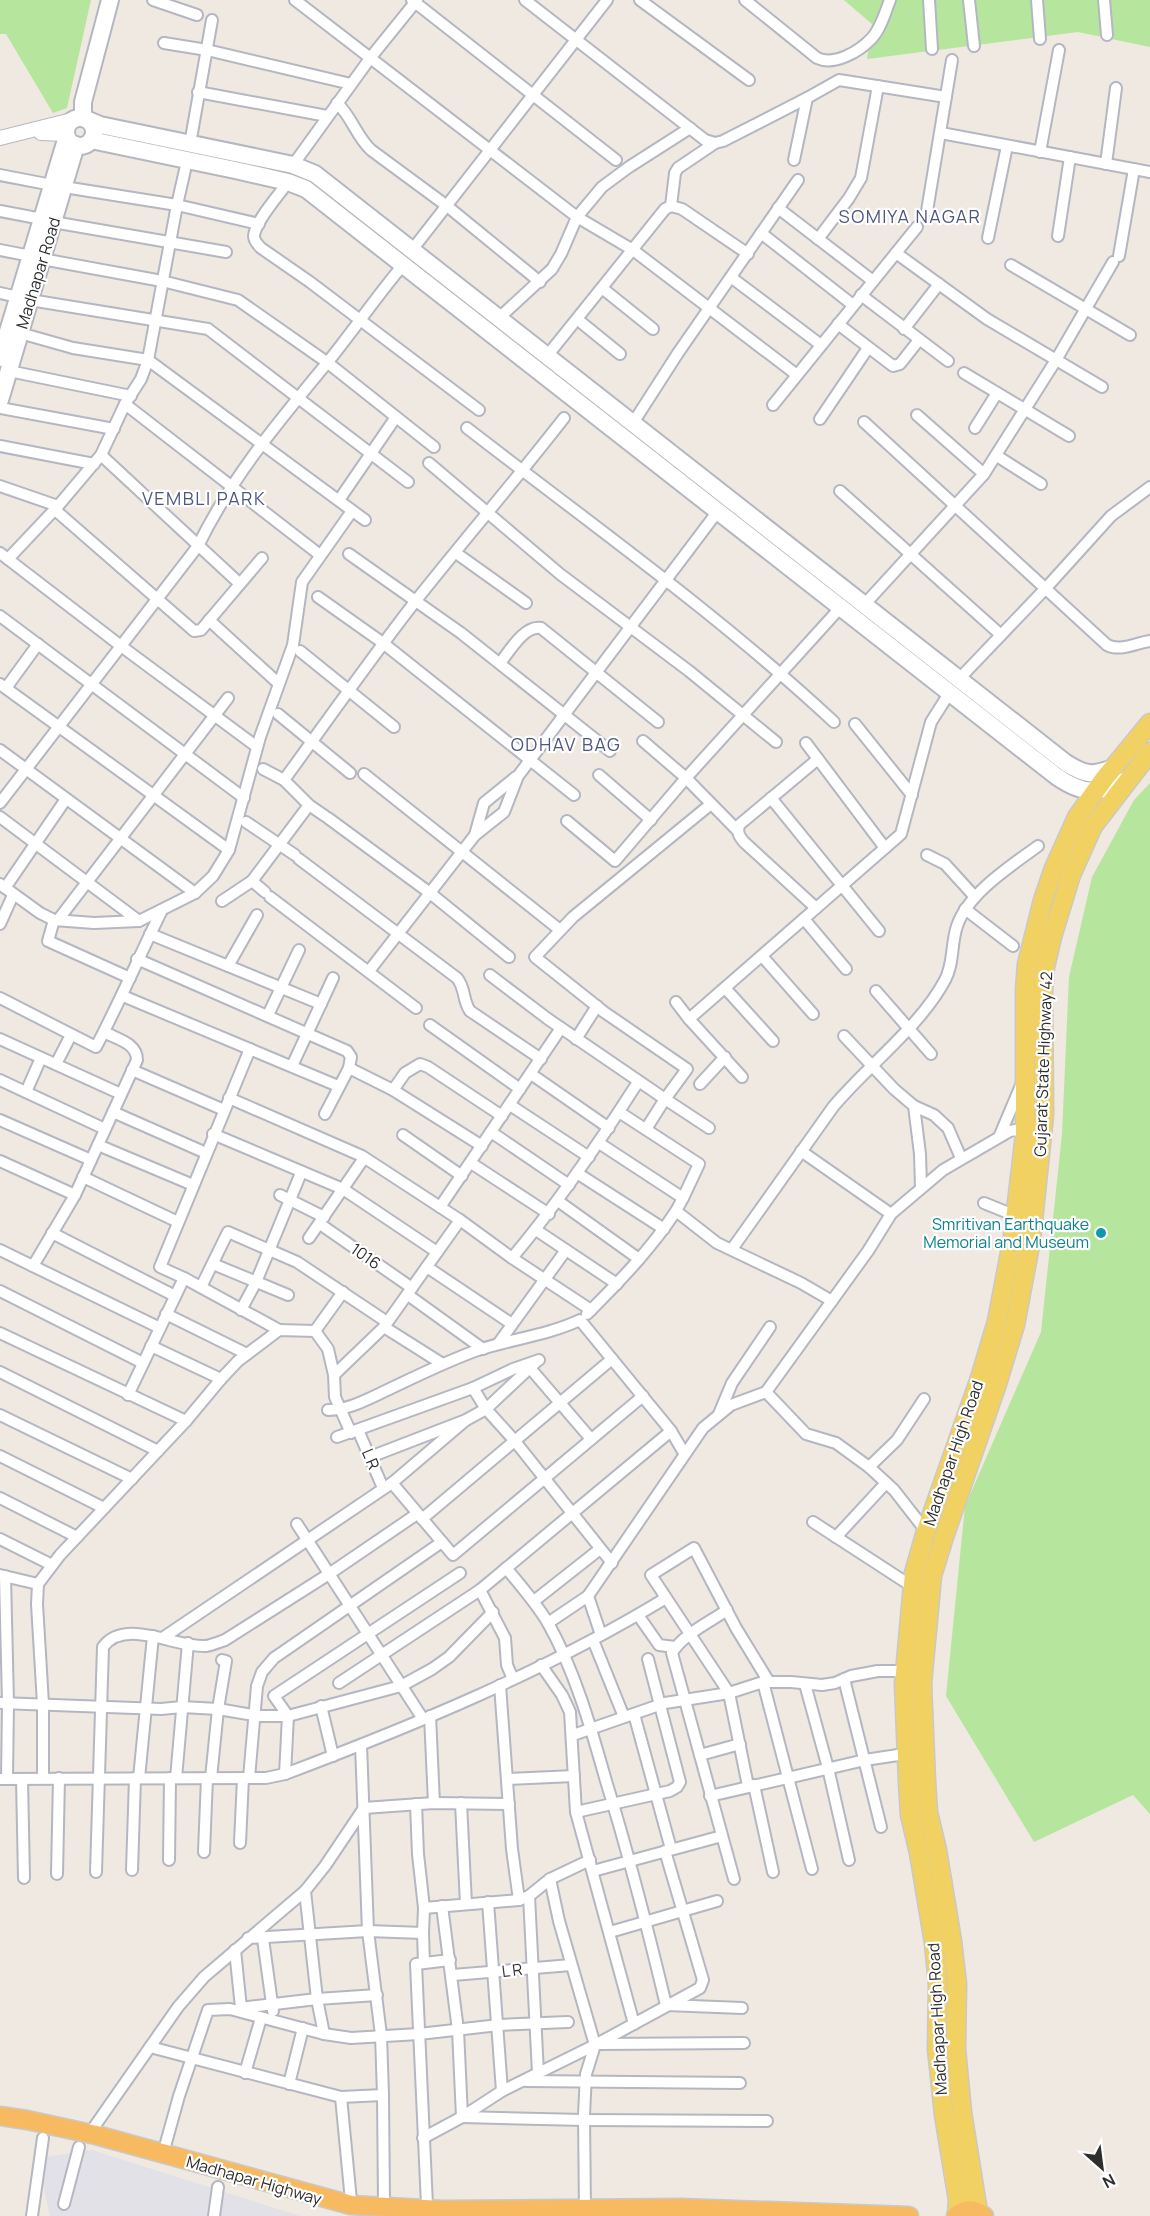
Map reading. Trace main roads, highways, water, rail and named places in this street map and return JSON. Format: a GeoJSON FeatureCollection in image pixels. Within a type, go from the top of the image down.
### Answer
{"type":"FeatureCollection","features":[{"type":"Feature","properties":{"kind":"highway","name":"Madhapar Highway"},"geometry":{"type":"LineString","coordinates":[[0,2116],[96,2135],[351,2205],[443,2210],[585,2212],[680,2208],[909,2216]]}},
{"type":"Feature","properties":{"kind":"highway","name":"Madhapar Highway"},"geometry":{"type":"LineString","coordinates":[[0,2126],[58,2136],[348,2208]]}},
{"type":"Feature","properties":{"kind":"highway"},"geometry":{"type":"LineString","coordinates":[[957,2215],[967,2210],[981,2214]]}},
{"type":"Feature","properties":{"kind":"main road","name":"Madhapar Road"},"geometry":{"type":"LineString","coordinates":[[0,400],[9,335],[24,299],[78,126],[110,0]]}},
{"type":"Feature","properties":{"kind":"main road"},"geometry":{"type":"LineString","coordinates":[[78,126],[100,125],[293,165],[315,174],[1077,770],[1097,774],[1113,768]]}},
{"type":"Feature","properties":{"kind":"main road"},"geometry":{"type":"LineString","coordinates":[[78,126],[187,161],[288,182],[306,189],[1068,785],[1080,790],[1096,790],[1128,779]]}},
{"type":"Feature","properties":{"kind":"main road","name":"Madhapar High Road"},"geometry":{"type":"LineString","coordinates":[[957,2215],[957,2191],[944,2115],[937,2049],[938,1985],[934,1943],[919,1853],[910,1815],[904,1684],[914,1573],[997,1321],[1016,1216],[1025,1134],[1024,990],[1027,964],[1043,900],[1054,868],[1077,817],[1150,723]]}},
{"type":"Feature","properties":{"kind":"main road","name":"Gujarat State Highway 42"},"geometry":{"type":"LineString","coordinates":[[981,2214],[962,2112],[956,2049],[957,1984],[952,1941],[937,1850],[928,1812],[922,1684],[932,1576],[1012,1335],[1031,1240],[1044,1115],[1043,991],[1052,937],[1071,875],[1093,826],[1150,752]]}},
{"type":"Feature","properties":{"kind":"main road"},"geometry":{"type":"LineString","coordinates":[[1068,785],[1074,797],[1077,817]]}},
{"type":"Feature","properties":{"kind":"place","name":"Smritivan Earthquake Memorial and Museum"},"geometry":{"type":"Point","coordinates":[1101,1233]}},
{"type":"Feature","properties":{"kind":"district","name":"SOMIYA NAGAR"},"geometry":{"type":"Point","coordinates":[910,216]}},
{"type":"Feature","properties":{"kind":"district","name":"VEMBLI PARK"},"geometry":{"type":"Point","coordinates":[204,498]}},
{"type":"Feature","properties":{"kind":"district","name":"ODHAV BAG"},"geometry":{"type":"Point","coordinates":[566,744]}}]}
